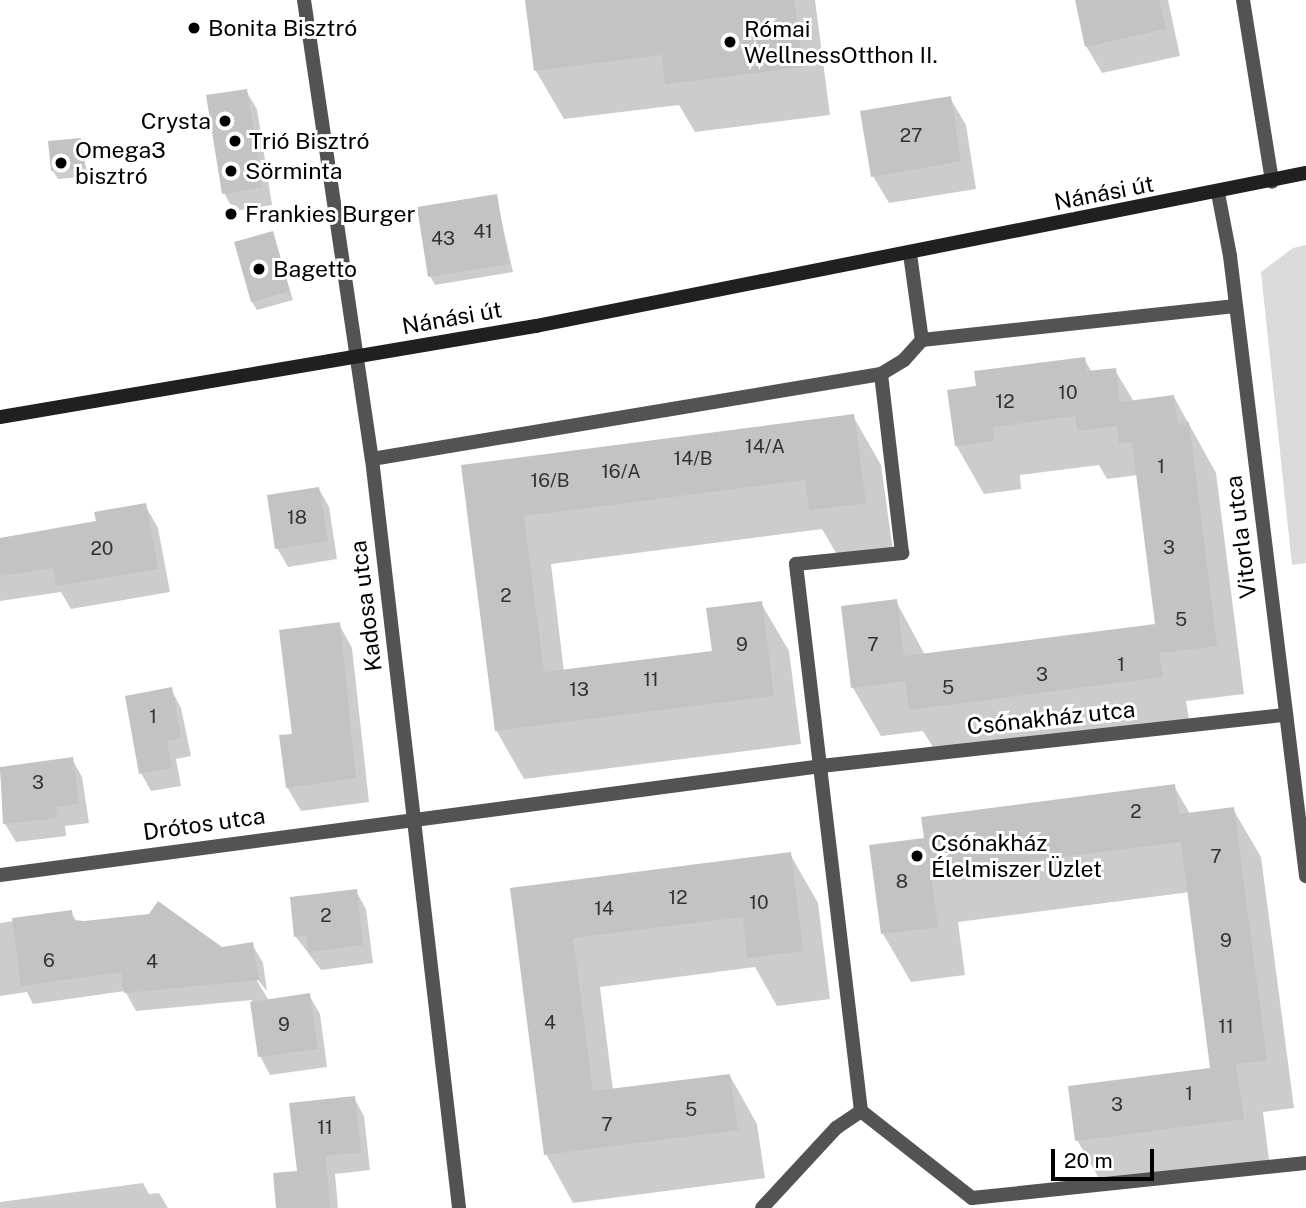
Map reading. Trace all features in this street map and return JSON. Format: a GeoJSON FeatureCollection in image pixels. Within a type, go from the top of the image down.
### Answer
{"type":"FeatureCollection","features":[{"type":"Feature","properties":{"kind":"street","name":"Kadosa utca"},"geometry":{"type":"LineString","coordinates":[[304,0],[372,459],[459,1208]]}},
{"type":"Feature","properties":{"kind":"street"},"geometry":{"type":"LineString","coordinates":[[1243,0],[1272,181]]}},
{"type":"Feature","properties":{"kind":"street","name":"Nánási út"},"geometry":{"type":"LineString","coordinates":[[0,417],[355,358],[910,254],[1306,173]]}},
{"type":"Feature","properties":{"kind":"street","name":"Vitorla utca"},"geometry":{"type":"LineString","coordinates":[[1218,193],[1236,306],[1306,876]]}},
{"type":"Feature","properties":{"kind":"street"},"geometry":{"type":"LineString","coordinates":[[910,254],[922,340]]}},
{"type":"Feature","properties":{"kind":"street"},"geometry":{"type":"LineString","coordinates":[[372,459],[881,374],[904,360],[922,340],[1236,306]]}},
{"type":"Feature","properties":{"kind":"street"},"geometry":{"type":"LineString","coordinates":[[881,374],[902,553],[796,564],[861,1111],[968,1203],[1306,1163]]}},
{"type":"Feature","properties":{"kind":"street","name":"Csónakház utca"},"geometry":{"type":"LineString","coordinates":[[414,819],[821,766],[1286,715]]}},
{"type":"Feature","properties":{"kind":"street","name":"Drótos utca"},"geometry":{"type":"LineString","coordinates":[[0,875],[414,819]]}},
{"type":"Feature","properties":{"kind":"street"},"geometry":{"type":"LineString","coordinates":[[762,1208],[836,1128],[861,1111]]}},
{"type":"Feature","properties":{"kind":"shaded area"},"geometry":{"type":"Polygon","coordinates":[[[1306,245],[1306,563],[1292,565],[1261,272],[1293,248],[1306,245]]]}},
{"type":"Feature","properties":{"kind":"building","name":"Római WellnessOtthon II."},"geometry":{"type":"Polygon","coordinates":[[[525,0],[794,0],[803,67],[665,84],[662,55],[534,71],[525,0]]]}},
{"type":"Feature","properties":{"kind":"building"},"geometry":{"type":"Polygon","coordinates":[[[1075,0],[1159,0],[1166,29],[1085,47],[1075,0]]]}},
{"type":"Feature","properties":{"kind":"building","name":"Trió Bisztró"},"geometry":{"type":"Polygon","coordinates":[[[247,89],[263,187],[222,194],[206,95],[247,89]]]}},
{"type":"Feature","properties":{"kind":"building"},"geometry":{"type":"Polygon","coordinates":[[[951,96],[961,161],[871,177],[860,111],[951,96]]]}},
{"type":"Feature","properties":{"kind":"building"},"geometry":{"type":"Polygon","coordinates":[[[81,138],[84,167],[51,171],[48,141],[81,138]]]}},
{"type":"Feature","properties":{"kind":"building"},"geometry":{"type":"Polygon","coordinates":[[[497,194],[509,264],[428,277],[417,207],[497,194]]]}},
{"type":"Feature","properties":{"kind":"building"},"geometry":{"type":"Polygon","coordinates":[[[273,231],[290,291],[251,302],[234,242],[273,231]]]}},
{"type":"Feature","properties":{"kind":"building"},"geometry":{"type":"Polygon","coordinates":[[[1085,357],[1087,371],[1116,368],[1120,402],[1174,395],[1178,424],[1189,422],[1217,646],[1159,653],[1163,677],[909,710],[905,681],[851,688],[841,606],[897,599],[904,656],[1155,624],[1132,442],[1119,443],[1117,426],[1077,431],[1075,416],[993,427],[994,441],[955,446],[947,390],[976,386],[974,371],[1085,357]]]}},
{"type":"Feature","properties":{"kind":"building"},"geometry":{"type":"Polygon","coordinates":[[[854,414],[866,503],[809,510],[805,480],[524,516],[544,672],[712,651],[706,608],[762,601],[774,696],[495,731],[461,465],[854,414]]]}},
{"type":"Feature","properties":{"kind":"building"},"geometry":{"type":"Polygon","coordinates":[[[319,487],[328,541],[275,549],[267,495],[319,487]]]}},
{"type":"Feature","properties":{"kind":"building"},"geometry":{"type":"Polygon","coordinates":[[[146,503],[158,569],[56,586],[53,568],[0,576],[0,538],[96,521],[94,512],[146,503]]]}},
{"type":"Feature","properties":{"kind":"building"},"geometry":{"type":"Polygon","coordinates":[[[340,622],[356,778],[286,788],[279,735],[292,734],[279,630],[340,622]]]}},
{"type":"Feature","properties":{"kind":"building"},"geometry":{"type":"Polygon","coordinates":[[[172,687],[181,738],[167,741],[172,768],[139,774],[125,696],[172,687]]]}},
{"type":"Feature","properties":{"kind":"building"},"geometry":{"type":"Polygon","coordinates":[[[73,757],[79,804],[56,807],[57,818],[3,824],[0,767],[73,757]]]}},
{"type":"Feature","properties":{"kind":"building"},"geometry":{"type":"Polygon","coordinates":[[[1175,784],[1179,814],[1234,807],[1267,1060],[1236,1064],[1244,1119],[1075,1141],[1068,1086],[1210,1068],[1181,842],[931,873],[938,927],[881,934],[869,845],[924,838],[921,817],[1175,784]]]}},
{"type":"Feature","properties":{"kind":"building"},"geometry":{"type":"Polygon","coordinates":[[[791,852],[803,951],[747,958],[743,917],[573,938],[593,1091],[730,1074],[738,1130],[544,1155],[510,888],[791,852]]]}},
{"type":"Feature","properties":{"kind":"building"},"geometry":{"type":"Polygon","coordinates":[[[357,889],[363,945],[308,952],[307,936],[294,937],[290,897],[357,889]]]}},
{"type":"Feature","properties":{"kind":"building"},"geometry":{"type":"Polygon","coordinates":[[[158,901],[222,947],[253,942],[259,980],[124,993],[121,972],[21,986],[12,918],[72,910],[73,920],[84,921],[149,914],[158,901]]]}},
{"type":"Feature","properties":{"kind":"building"},"geometry":{"type":"Polygon","coordinates":[[[310,993],[318,1049],[258,1057],[250,1002],[310,993]]]}},
{"type":"Feature","properties":{"kind":"building"},"geometry":{"type":"Polygon","coordinates":[[[355,1096],[361,1152],[326,1156],[330,1208],[276,1208],[273,1173],[297,1171],[289,1103],[355,1096]]]}},
{"type":"Feature","properties":{"kind":"place","name":"Bonita Bisztró"},"geometry":{"type":"Point","coordinates":[194,28]}},
{"type":"Feature","properties":{"kind":"place","name":"Római WellnessOtthon II."},"geometry":{"type":"Point","coordinates":[730,42]}},
{"type":"Feature","properties":{"kind":"place","name":"Crysta"},"geometry":{"type":"Point","coordinates":[225,121]}},
{"type":"Feature","properties":{"kind":"place","name":"Trió Bisztró"},"geometry":{"type":"Point","coordinates":[235,141]}},
{"type":"Feature","properties":{"kind":"place","name":"Omega3 bisztró"},"geometry":{"type":"Point","coordinates":[61,163]}},
{"type":"Feature","properties":{"kind":"place","name":"Sörminta"},"geometry":{"type":"Point","coordinates":[231,171]}},
{"type":"Feature","properties":{"kind":"place","name":"Frankies Burger"},"geometry":{"type":"Point","coordinates":[231,214]}},
{"type":"Feature","properties":{"kind":"place","name":"Bagetto"},"geometry":{"type":"Point","coordinates":[259,269]}},
{"type":"Feature","properties":{"kind":"place","name":"Csónakház Élelmiszer Üzlet"},"geometry":{"type":"Point","coordinates":[917,856]}}]}
